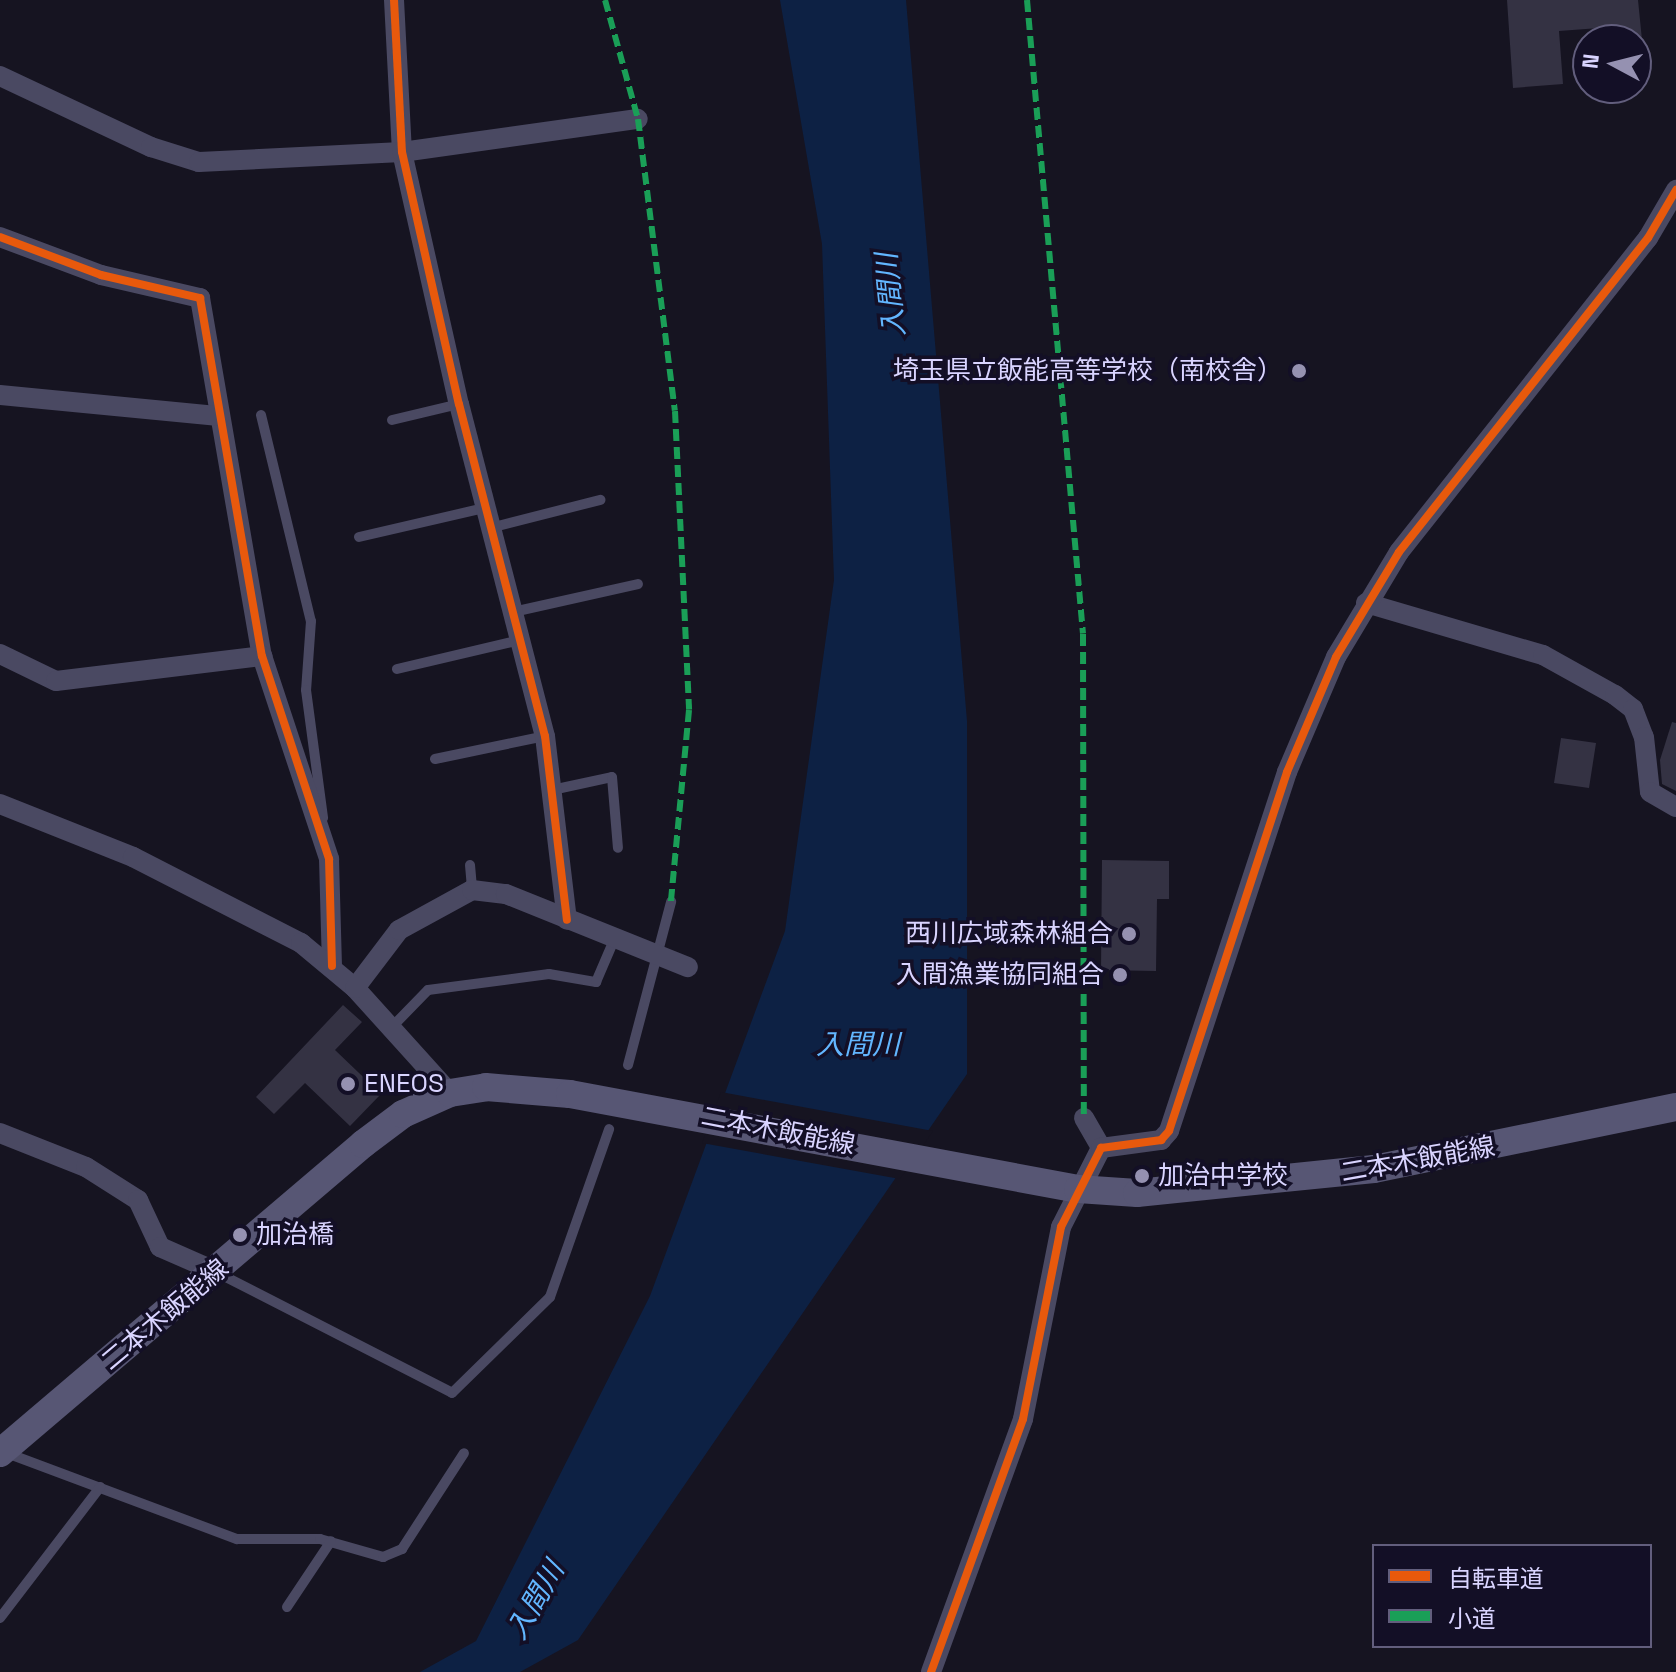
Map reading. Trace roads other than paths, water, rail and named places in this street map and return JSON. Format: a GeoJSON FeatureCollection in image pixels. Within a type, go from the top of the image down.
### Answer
{"type":"FeatureCollection","features":[{"type":"Feature","properties":{"kind":"main road","name":"二本木飯能線"},"geometry":{"type":"LineString","coordinates":[[1,1452],[217,1272],[363,1144],[403,1114],[450,1093],[517,1088],[655,1108],[1078,1189],[1177,1192],[1308,1179],[1451,1156],[1676,1107]]}},
{"type":"Feature","properties":{"kind":"street"},"geometry":{"type":"LineString","coordinates":[[394,0],[402,152],[459,404],[545,736],[567,920]]}},
{"type":"Feature","properties":{"kind":"street"},"geometry":{"type":"LineString","coordinates":[[0,76],[151,147],[199,162],[402,152],[638,119]]}},
{"type":"Feature","properties":{"kind":"street"},"geometry":{"type":"LineString","coordinates":[[1101,1148],[1147,1143],[1169,1131],[1287,772],[1313,704],[1366,603],[1438,500],[1648,238],[1676,190]]}},
{"type":"Feature","properties":{"kind":"street"},"geometry":{"type":"LineString","coordinates":[[0,237],[101,275],[200,298],[262,656],[329,859],[332,966]]}},
{"type":"Feature","properties":{"kind":"street"},"geometry":{"type":"LineString","coordinates":[[0,395],[219,416]]}},
{"type":"Feature","properties":{"kind":"street"},"geometry":{"type":"LineString","coordinates":[[1366,603],[1543,655],[1615,695],[1633,709],[1644,737],[1650,792],[1676,807]]}},
{"type":"Feature","properties":{"kind":"street"},"geometry":{"type":"LineString","coordinates":[[0,654],[56,681],[262,656]]}},
{"type":"Feature","properties":{"kind":"street"},"geometry":{"type":"LineString","coordinates":[[0,804],[262,917],[332,966],[450,1093]]}},
{"type":"Feature","properties":{"kind":"street"},"geometry":{"type":"LineString","coordinates":[[355,988],[399,930],[472,890],[506,894],[657,959],[688,967]]}},
{"type":"Feature","properties":{"kind":"street"},"geometry":{"type":"LineString","coordinates":[[1084,1118],[1101,1148]]}},
{"type":"Feature","properties":{"kind":"street"},"geometry":{"type":"LineString","coordinates":[[0,1133],[86,1167],[138,1200],[160,1247],[217,1272]]}},
{"type":"Feature","properties":{"kind":"street"},"geometry":{"type":"LineString","coordinates":[[931,1672],[1006,1477],[1061,1227],[1101,1148]]}},
{"type":"Feature","properties":{"kind":"lane"},"geometry":{"type":"LineString","coordinates":[[392,420],[459,404]]}},
{"type":"Feature","properties":{"kind":"lane"},"geometry":{"type":"LineString","coordinates":[[261,415],[311,621],[306,690],[329,859]]}},
{"type":"Feature","properties":{"kind":"lane"},"geometry":{"type":"LineString","coordinates":[[359,537],[600,500]]}},
{"type":"Feature","properties":{"kind":"lane"},"geometry":{"type":"LineString","coordinates":[[513,612],[638,584]]}},
{"type":"Feature","properties":{"kind":"lane"},"geometry":{"type":"LineString","coordinates":[[397,669],[520,640]]}},
{"type":"Feature","properties":{"kind":"lane"},"geometry":{"type":"LineString","coordinates":[[435,759],[545,736]]}},
{"type":"Feature","properties":{"kind":"lane"},"geometry":{"type":"LineString","coordinates":[[552,790],[612,777],[618,848]]}},
{"type":"Feature","properties":{"kind":"lane"},"geometry":{"type":"LineString","coordinates":[[470,865],[472,890]]}},
{"type":"Feature","properties":{"kind":"lane"},"geometry":{"type":"LineString","coordinates":[[628,1065],[671,902]]}},
{"type":"Feature","properties":{"kind":"lane"},"geometry":{"type":"LineString","coordinates":[[391,1028],[428,990],[549,974],[596,982],[614,940]]}},
{"type":"Feature","properties":{"kind":"lane"},"geometry":{"type":"LineString","coordinates":[[217,1272],[452,1393],[550,1297],[609,1129]]}},
{"type":"Feature","properties":{"kind":"lane"},"geometry":{"type":"LineString","coordinates":[[1,1452],[237,1539],[331,1541],[383,1557],[402,1549],[464,1453]]}},
{"type":"Feature","properties":{"kind":"lane"},"geometry":{"type":"LineString","coordinates":[[0,1618],[100,1487]]}},
{"type":"Feature","properties":{"kind":"lane"},"geometry":{"type":"LineString","coordinates":[[287,1607],[331,1541]]}},
{"type":"Feature","properties":{"kind":"water","name":"入間川"},"geometry":{"type":"Polygon","coordinates":[[[780,0],[906,0],[967,721],[967,1074],[578,1640],[520,1672],[420,1672],[476,1641],[650,1296],[785,931],[834,580],[822,244],[780,0]]]}},
{"type":"Feature","properties":{"kind":"place","name":"埼玉県立飯能高等学校（南校舎）"},"geometry":{"type":"Point","coordinates":[1299,371]}},
{"type":"Feature","properties":{"kind":"place","name":"西川広域森林組合"},"geometry":{"type":"Point","coordinates":[1129,934]}},
{"type":"Feature","properties":{"kind":"place","name":"入間漁業協同組合"},"geometry":{"type":"Point","coordinates":[1120,975]}},
{"type":"Feature","properties":{"kind":"place","name":"ENEOS"},"geometry":{"type":"Point","coordinates":[348,1084]}},
{"type":"Feature","properties":{"kind":"place","name":"加治中学校"},"geometry":{"type":"Point","coordinates":[1142,1176]}},
{"type":"Feature","properties":{"kind":"place","name":"加治橋"},"geometry":{"type":"Point","coordinates":[240,1235]}}]}
